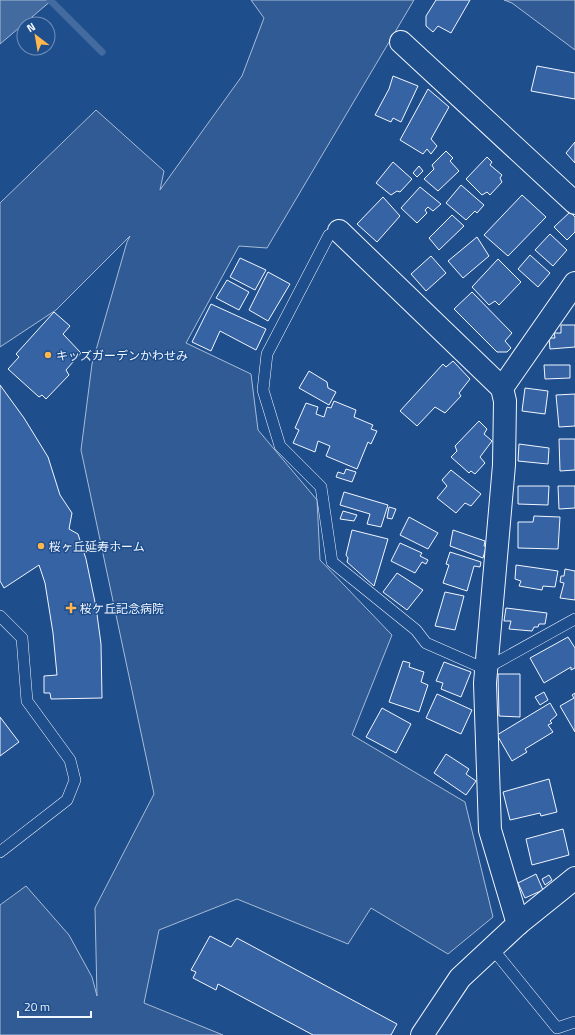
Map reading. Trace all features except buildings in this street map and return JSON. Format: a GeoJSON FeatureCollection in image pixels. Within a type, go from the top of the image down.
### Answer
{"type":"FeatureCollection","features":[{"type":"Feature","properties":{"kind":"street"},"geometry":{"type":"LineString","coordinates":[[401,42],[575,203]]}},
{"type":"Feature","properties":{"kind":"street"},"geometry":{"type":"LineString","coordinates":[[339,231],[502,388],[505,401],[504,465],[486,669],[490,830],[518,924]]}},
{"type":"Feature","properties":{"kind":"street"},"geometry":{"type":"LineString","coordinates":[[502,388],[575,283]]}},
{"type":"Feature","properties":{"kind":"street"},"geometry":{"type":"LineString","coordinates":[[431,1030],[460,978],[518,924],[575,878]]}},
{"type":"Feature","properties":{"kind":"lane"},"geometry":{"type":"LineString","coordinates":[[339,231],[329,235],[267,354],[262,390],[280,446],[321,487],[332,562],[416,630],[426,643],[486,669],[575,619]]}},
{"type":"Feature","properties":{"kind":"lane"},"geometry":{"type":"LineString","coordinates":[[0,616],[22,638],[27,701],[70,760],[76,780],[67,800],[0,852]]}},
{"type":"Feature","properties":{"kind":"lane"},"geometry":{"type":"LineString","coordinates":[[492,948],[556,1028],[575,1022]]}},
{"type":"Feature","properties":{"kind":"shaded area"},"geometry":{"type":"Polygon","coordinates":[[[0,0],[52,0],[33,16],[16,16],[16,30],[0,44],[0,0]]]}},
{"type":"Feature","properties":{"kind":"shaded area"},"geometry":{"type":"Polygon","coordinates":[[[251,0],[414,0],[267,248],[239,246],[186,343],[251,374],[258,430],[317,500],[320,560],[392,635],[352,735],[465,802],[493,917],[448,954],[371,908],[348,944],[237,899],[159,930],[144,1003],[223,1035],[0,1035],[0,905],[26,886],[69,935],[92,977],[97,996],[95,908],[154,794],[81,450],[92,364],[130,236],[56,310],[0,347],[0,203],[96,110],[164,171],[160,190],[242,76],[264,18],[251,0]]]}},
{"type":"Feature","properties":{"kind":"shaded area"},"geometry":{"type":"Polygon","coordinates":[[[504,0],[575,0],[575,50],[512,3],[504,0]]]}},
{"type":"Feature","properties":{"kind":"waterway"},"geometry":{"type":"LineString","coordinates":[[50,0],[102,52]]}},
{"type":"Feature","properties":{"kind":"place","name":"キッズガーデンかわせみ"},"geometry":{"type":"Point","coordinates":[48,355]}},
{"type":"Feature","properties":{"kind":"place","name":"桜ヶ丘延寿ホーム"},"geometry":{"type":"Point","coordinates":[41,546]}},
{"type":"Feature","properties":{"kind":"place","name":"桜ケ丘記念病院"},"geometry":{"type":"Point","coordinates":[71,608]}}]}
